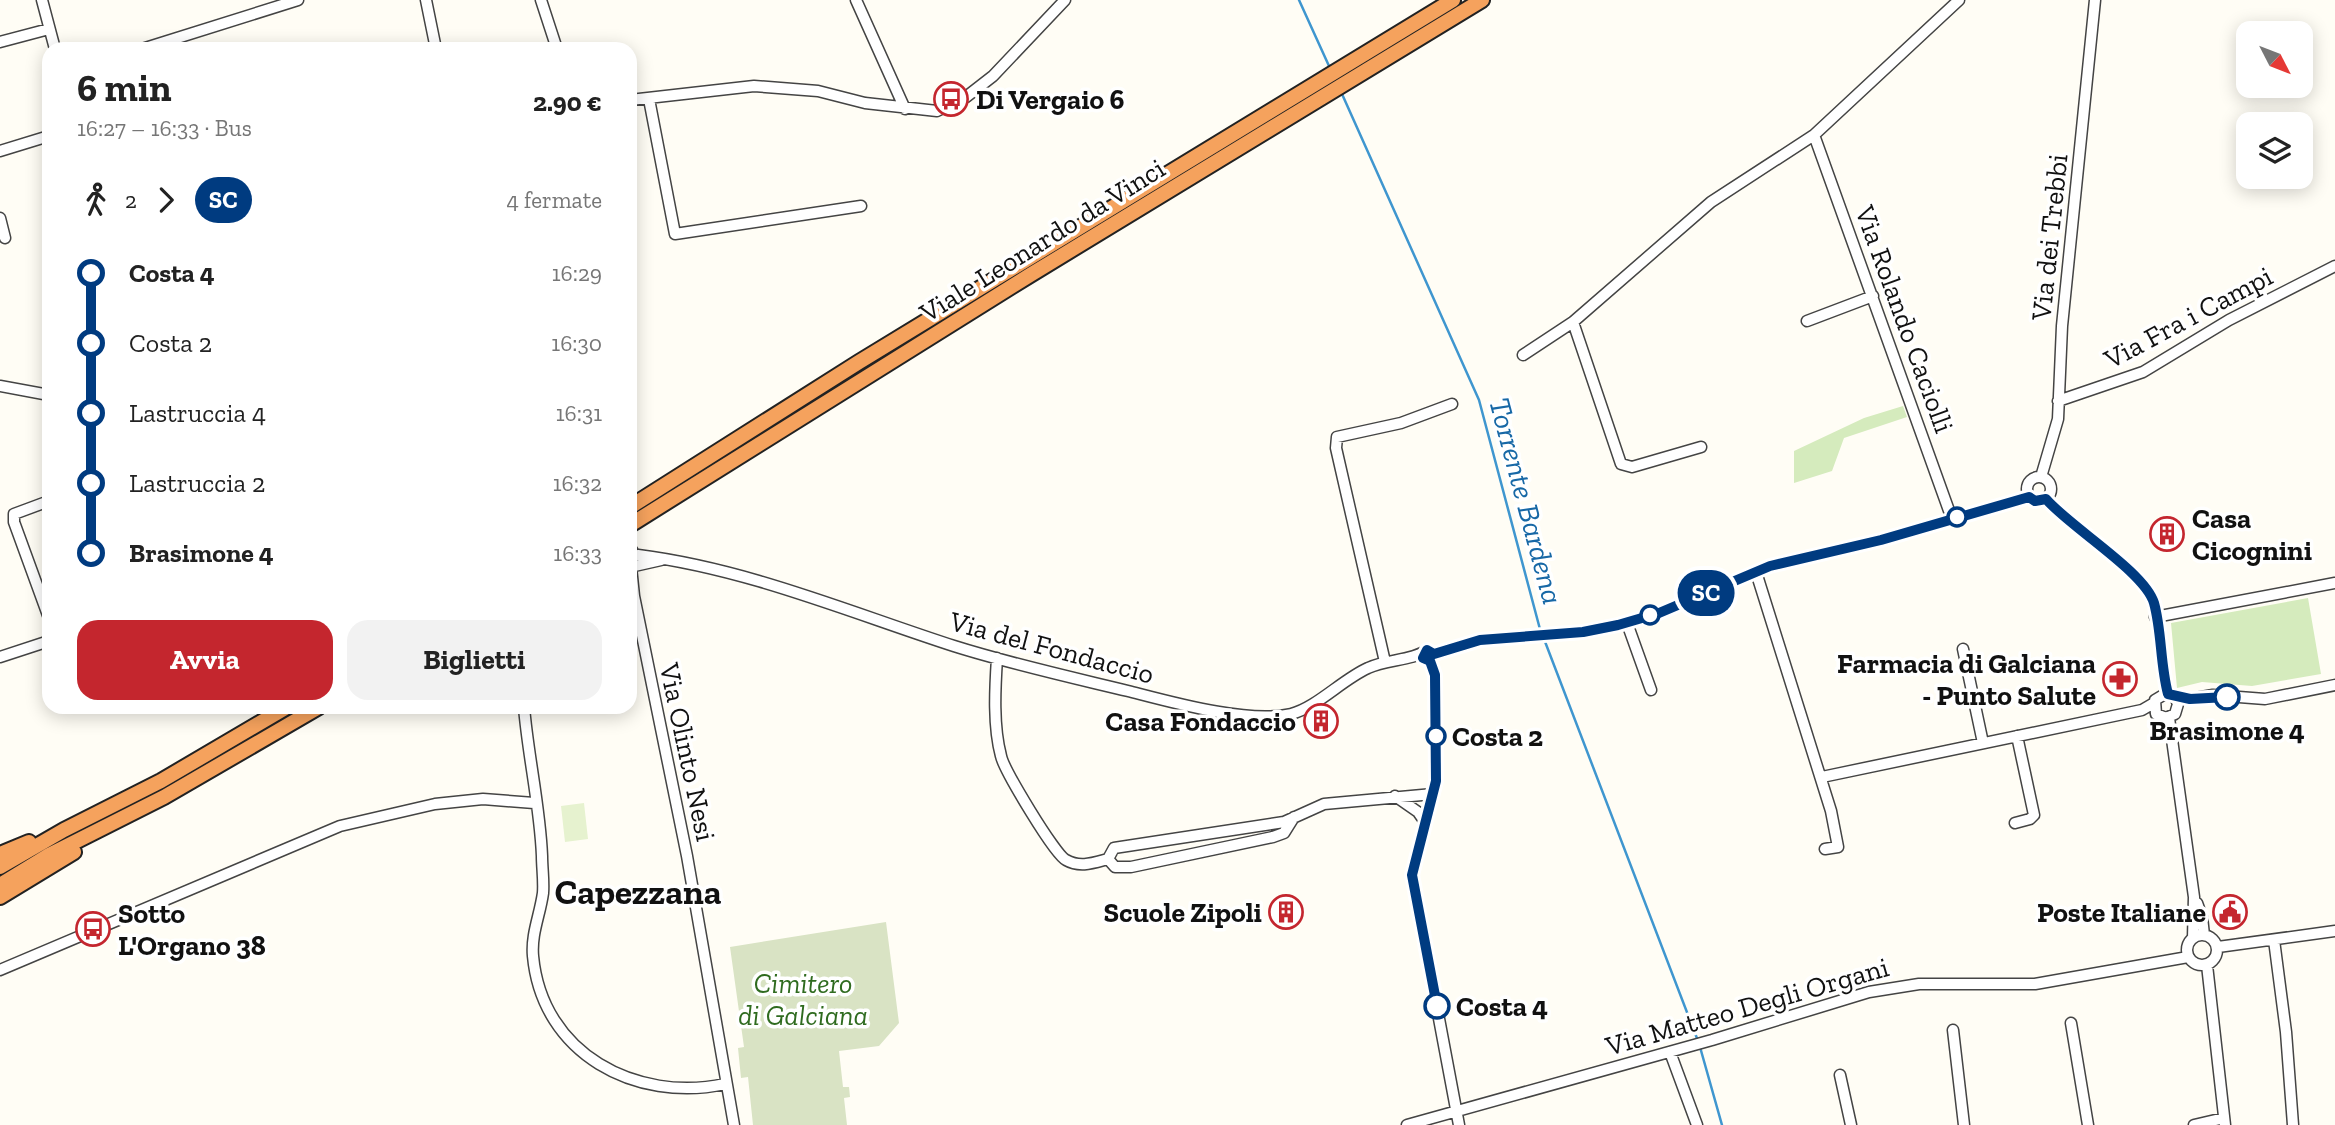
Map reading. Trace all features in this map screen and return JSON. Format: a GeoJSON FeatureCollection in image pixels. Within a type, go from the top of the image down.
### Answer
{"type":"FeatureCollection","features":[{"type":"Feature","properties":{"kind":"highway","name":"Viale Leonardo da Vinci"},"geometry":{"type":"LineString","coordinates":[[637,503],[859,362],[1453,0]]}},
{"type":"Feature","properties":{"kind":"highway","name":"Viale Leonardo da Vinci"},"geometry":{"type":"LineString","coordinates":[[637,520],[1018,282],[1482,0]]}},
{"type":"Feature","properties":{"kind":"highway"},"geometry":{"type":"LineString","coordinates":[[0,867],[64,830],[161,781],[275,714]]}},
{"type":"Feature","properties":{"kind":"highway"},"geometry":{"type":"LineString","coordinates":[[0,897],[306,714]]}},
{"type":"Feature","properties":{"kind":"highway"},"geometry":{"type":"LineString","coordinates":[[0,885],[49,855],[164,797]]}},
{"type":"Feature","properties":{"kind":"highway"},"geometry":{"type":"LineString","coordinates":[[0,854],[64,830]]}},
{"type":"Feature","properties":{"kind":"street"},"geometry":{"type":"LineString","coordinates":[[42,0],[53,42]]}},
{"type":"Feature","properties":{"kind":"street"},"geometry":{"type":"LineString","coordinates":[[164,42],[298,0]]}},
{"type":"Feature","properties":{"kind":"street"},"geometry":{"type":"LineString","coordinates":[[426,0],[435,42]]}},
{"type":"Feature","properties":{"kind":"street"},"geometry":{"type":"LineString","coordinates":[[856,0],[905,108]]}},
{"type":"Feature","properties":{"kind":"street"},"geometry":{"type":"LineString","coordinates":[[637,100],[764,86],[818,91],[905,108],[937,111],[965,97],[993,76],[1065,0]]}},
{"type":"Feature","properties":{"kind":"street"},"geometry":{"type":"LineString","coordinates":[[1523,355],[1573,322],[1711,202],[1814,135],[1959,0]]}},
{"type":"Feature","properties":{"kind":"street","name":"Via dei Trebbi"},"geometry":{"type":"LineString","coordinates":[[2041,477],[2058,419],[2062,326],[2095,0]]}},
{"type":"Feature","properties":{"kind":"street"},"geometry":{"type":"LineString","coordinates":[[542,1],[555,42]]}},
{"type":"Feature","properties":{"kind":"street"},"geometry":{"type":"LineString","coordinates":[[0,42],[49,29]]}},
{"type":"Feature","properties":{"kind":"street"},"geometry":{"type":"LineString","coordinates":[[649,99],[676,234],[862,206]]}},
{"type":"Feature","properties":{"kind":"street","name":"Via Rolando Caciolli"},"geometry":{"type":"LineString","coordinates":[[1814,135],[1952,519]]}},
{"type":"Feature","properties":{"kind":"street"},"geometry":{"type":"LineString","coordinates":[[0,151],[42,138]]}},
{"type":"Feature","properties":{"kind":"street"},"geometry":{"type":"LineString","coordinates":[[0,218],[5,238]]}},
{"type":"Feature","properties":{"kind":"street","name":"Via Fra i Campi"},"geometry":{"type":"LineString","coordinates":[[2059,401],[2143,372],[2228,320],[2335,266]]}},
{"type":"Feature","properties":{"kind":"street"},"geometry":{"type":"LineString","coordinates":[[1807,321],[1873,296]]}},
{"type":"Feature","properties":{"kind":"street"},"geometry":{"type":"LineString","coordinates":[[1573,322],[1620,464],[1632,467],[1701,447]]}},
{"type":"Feature","properties":{"kind":"street"},"geometry":{"type":"LineString","coordinates":[[2,385],[42,394]]}},
{"type":"Feature","properties":{"kind":"street"},"geometry":{"type":"LineString","coordinates":[[1385,662],[1336,448],[1337,437],[1401,423],[1452,404]]}},
{"type":"Feature","properties":{"kind":"street"},"geometry":{"type":"LineString","coordinates":[[2041,477],[2051,486],[2046,499],[2035,501],[2029,497],[2028,483],[2041,477]]}},
{"type":"Feature","properties":{"kind":"street","name":"Via del Fondaccio"},"geometry":{"type":"LineString","coordinates":[[637,557],[665,559],[797,591],[997,659],[1189,707],[1223,713],[1275,715],[1303,709],[1346,679],[1385,662],[1429,657],[1480,640],[1593,630],[1627,623],[1756,572],[2029,497]]}},
{"type":"Feature","properties":{"kind":"street"},"geometry":{"type":"LineString","coordinates":[[2046,499],[2077,529],[2126,567],[2153,601],[2167,692],[2162,716],[2194,897],[2193,938],[2187,948],[2188,957],[2194,964],[2207,965],[2217,956],[2213,939],[2204,935],[2193,938]]}},
{"type":"Feature","properties":{"kind":"street"},"geometry":{"type":"LineString","coordinates":[[42,504],[14,514],[14,522],[42,599]]}},
{"type":"Feature","properties":{"kind":"street"},"geometry":{"type":"LineString","coordinates":[[1756,572],[1822,777],[1838,847],[1825,849]]}},
{"type":"Feature","properties":{"kind":"street"},"geometry":{"type":"LineString","coordinates":[[2155,617],[2335,583]]}},
{"type":"Feature","properties":{"kind":"street","name":"Via Olinto Nesi"},"geometry":{"type":"LineString","coordinates":[[637,616],[687,856],[734,1125]]}},
{"type":"Feature","properties":{"kind":"street"},"geometry":{"type":"LineString","coordinates":[[1627,623],[1651,690]]}},
{"type":"Feature","properties":{"kind":"street"},"geometry":{"type":"LineString","coordinates":[[0,657],[42,643]]}},
{"type":"Feature","properties":{"kind":"street"},"geometry":{"type":"LineString","coordinates":[[1963,649],[1983,743]]}},
{"type":"Feature","properties":{"kind":"street"},"geometry":{"type":"LineString","coordinates":[[1429,657],[1435,675],[1436,781],[1412,875],[1459,1125]]}},
{"type":"Feature","properties":{"kind":"street"},"geometry":{"type":"LineString","coordinates":[[997,659],[998,736],[1001,757],[1009,774],[1059,855],[1078,865],[1108,859]]}},
{"type":"Feature","properties":{"kind":"street"},"geometry":{"type":"LineString","coordinates":[[2167,692],[2190,699],[2213,695],[2265,699],[2335,685]]}},
{"type":"Feature","properties":{"kind":"street"},"geometry":{"type":"LineString","coordinates":[[2167,692],[2178,708]]}},
{"type":"Feature","properties":{"kind":"street"},"geometry":{"type":"LineString","coordinates":[[1822,777],[2142,710],[2162,716],[2190,699]]}},
{"type":"Feature","properties":{"kind":"street"},"geometry":{"type":"LineString","coordinates":[[525,714],[543,892],[534,931],[533,956],[537,977],[564,1035],[616,1076],[655,1087],[726,1084]]}},
{"type":"Feature","properties":{"kind":"street"},"geometry":{"type":"LineString","coordinates":[[2015,823],[2030,819],[2034,815],[2017,736]]}},
{"type":"Feature","properties":{"kind":"street"},"geometry":{"type":"LineString","coordinates":[[1108,859],[1114,848],[1126,844],[1273,823],[1324,804],[1433,794]]}},
{"type":"Feature","properties":{"kind":"street"},"geometry":{"type":"LineString","coordinates":[[1394,796],[1418,812],[1425,822]]}},
{"type":"Feature","properties":{"kind":"street"},"geometry":{"type":"LineString","coordinates":[[0,970],[340,826],[435,804],[483,799],[534,803]]}},
{"type":"Feature","properties":{"kind":"street"},"geometry":{"type":"LineString","coordinates":[[1108,859],[1115,867],[1131,867],[1273,837],[1284,833],[1295,817]]}},
{"type":"Feature","properties":{"kind":"street"},"geometry":{"type":"LineString","coordinates":[[1273,823],[1277,828],[1273,837]]}},
{"type":"Feature","properties":{"kind":"street"},"geometry":{"type":"LineString","coordinates":[[2194,897],[2203,917],[2204,935]]}},
{"type":"Feature","properties":{"kind":"street"},"geometry":{"type":"LineString","coordinates":[[2217,947],[2335,931]]}},
{"type":"Feature","properties":{"kind":"street"},"geometry":{"type":"LineString","coordinates":[[2274,940],[2286,1031],[2293,1125]]}},
{"type":"Feature","properties":{"kind":"street","name":"Via Matteo Degli Organi"},"geometry":{"type":"LineString","coordinates":[[1407,1125],[1671,1052],[1831,1002],[1894,987],[2035,984],[2188,957]]}},
{"type":"Feature","properties":{"kind":"street"},"geometry":{"type":"LineString","coordinates":[[2194,1125],[2224,1121],[2207,965]]}},
{"type":"Feature","properties":{"kind":"street"},"geometry":{"type":"LineString","coordinates":[[2071,1023],[2088,1125]]}},
{"type":"Feature","properties":{"kind":"street"},"geometry":{"type":"LineString","coordinates":[[1953,1030],[1964,1125]]}},
{"type":"Feature","properties":{"kind":"street"},"geometry":{"type":"LineString","coordinates":[[1671,1052],[1697,1125]]}},
{"type":"Feature","properties":{"kind":"street"},"geometry":{"type":"LineString","coordinates":[[1840,1076],[1851,1125]]}},
{"type":"Feature","properties":{"kind":"green space"},"geometry":{"type":"Polygon","coordinates":[[[1903,406],[1907,417],[1844,438],[1832,471],[1794,483],[1794,451],[1864,418],[1903,406]]]}},
{"type":"Feature","properties":{"kind":"green space"},"geometry":{"type":"Polygon","coordinates":[[[2308,598],[2321,674],[2252,686],[2202,682],[2177,688],[2171,623],[2308,598]]]}},
{"type":"Feature","properties":{"kind":"green space"},"geometry":{"type":"Polygon","coordinates":[[[584,803],[588,839],[565,842],[561,806],[584,803]]]}},
{"type":"Feature","properties":{"kind":"green space","name":"Cimitero di Galciana"},"geometry":{"type":"Polygon","coordinates":[[[886,922],[899,1023],[879,1046],[839,1051],[843,1087],[849,1087],[850,1097],[844,1098],[847,1125],[753,1125],[748,1077],[741,1078],[738,1048],[744,1047],[730,947],[886,922]]]}},
{"type":"Feature","properties":{"kind":"waterway","name":"Torrente Bardena"},"geometry":{"type":"LineString","coordinates":[[1299,0],[1329,66]]}},
{"type":"Feature","properties":{"kind":"waterway","name":"Torrente Bardena"},"geometry":{"type":"LineString","coordinates":[[1342,94],[1479,400],[1541,633]]}},
{"type":"Feature","properties":{"kind":"waterway","name":"Torrente Bardena"},"geometry":{"type":"LineString","coordinates":[[1544,639],[1698,1041]]}},
{"type":"Feature","properties":{"kind":"waterway","name":"Torrente Bardena"},"geometry":{"type":"LineString","coordinates":[[1700,1047],[1722,1125]]}},
{"type":"Feature","properties":{"kind":"bus line","name":"SC"},"geometry":{"type":"LineString","coordinates":[[1437,1006],[1412,875],[1436,781],[1435,675],[1430,661],[1426,661],[1422,656],[1427,650],[1434,654],[1480,640],[1583,632],[1618,625],[1659,613],[1770,566],[1881,540],[2029,497],[2039,502],[2046,499],[2077,529],[2126,567],[2153,601],[2168,694],[2190,699],[2213,695],[2227,697]]}},
{"type":"Feature","properties":{"kind":"place","name":"Di Vergaio 6"},"geometry":{"type":"Point","coordinates":[951,99]}},
{"type":"Feature","properties":{"kind":"place","name":"Casa Cicognini"},"geometry":{"type":"Point","coordinates":[2167,534]}},
{"type":"Feature","properties":{"kind":"place","name":"Farmacia di Galciana - Punto Salute"},"geometry":{"type":"Point","coordinates":[2120,679]}},
{"type":"Feature","properties":{"kind":"place","name":"Brasimone 4"},"geometry":{"type":"Point","coordinates":[2227,697]}},
{"type":"Feature","properties":{"kind":"place","name":"Casa Fondaccio"},"geometry":{"type":"Point","coordinates":[1321,721]}},
{"type":"Feature","properties":{"kind":"place","name":"Costa 2"},"geometry":{"type":"Point","coordinates":[1436,736]}},
{"type":"Feature","properties":{"kind":"place","name":"Scuole Zipoli"},"geometry":{"type":"Point","coordinates":[1286,912]}},
{"type":"Feature","properties":{"kind":"place","name":"Poste Italiane"},"geometry":{"type":"Point","coordinates":[2230,912]}},
{"type":"Feature","properties":{"kind":"place","name":"Sotto L'Organo 38"},"geometry":{"type":"Point","coordinates":[93,929]}},
{"type":"Feature","properties":{"kind":"place","name":"Costa 4"},"geometry":{"type":"Point","coordinates":[1437,1006]}},
{"type":"Feature","properties":{"kind":"district","name":"Capezzana"},"geometry":{"type":"Point","coordinates":[638,892]}}]}
